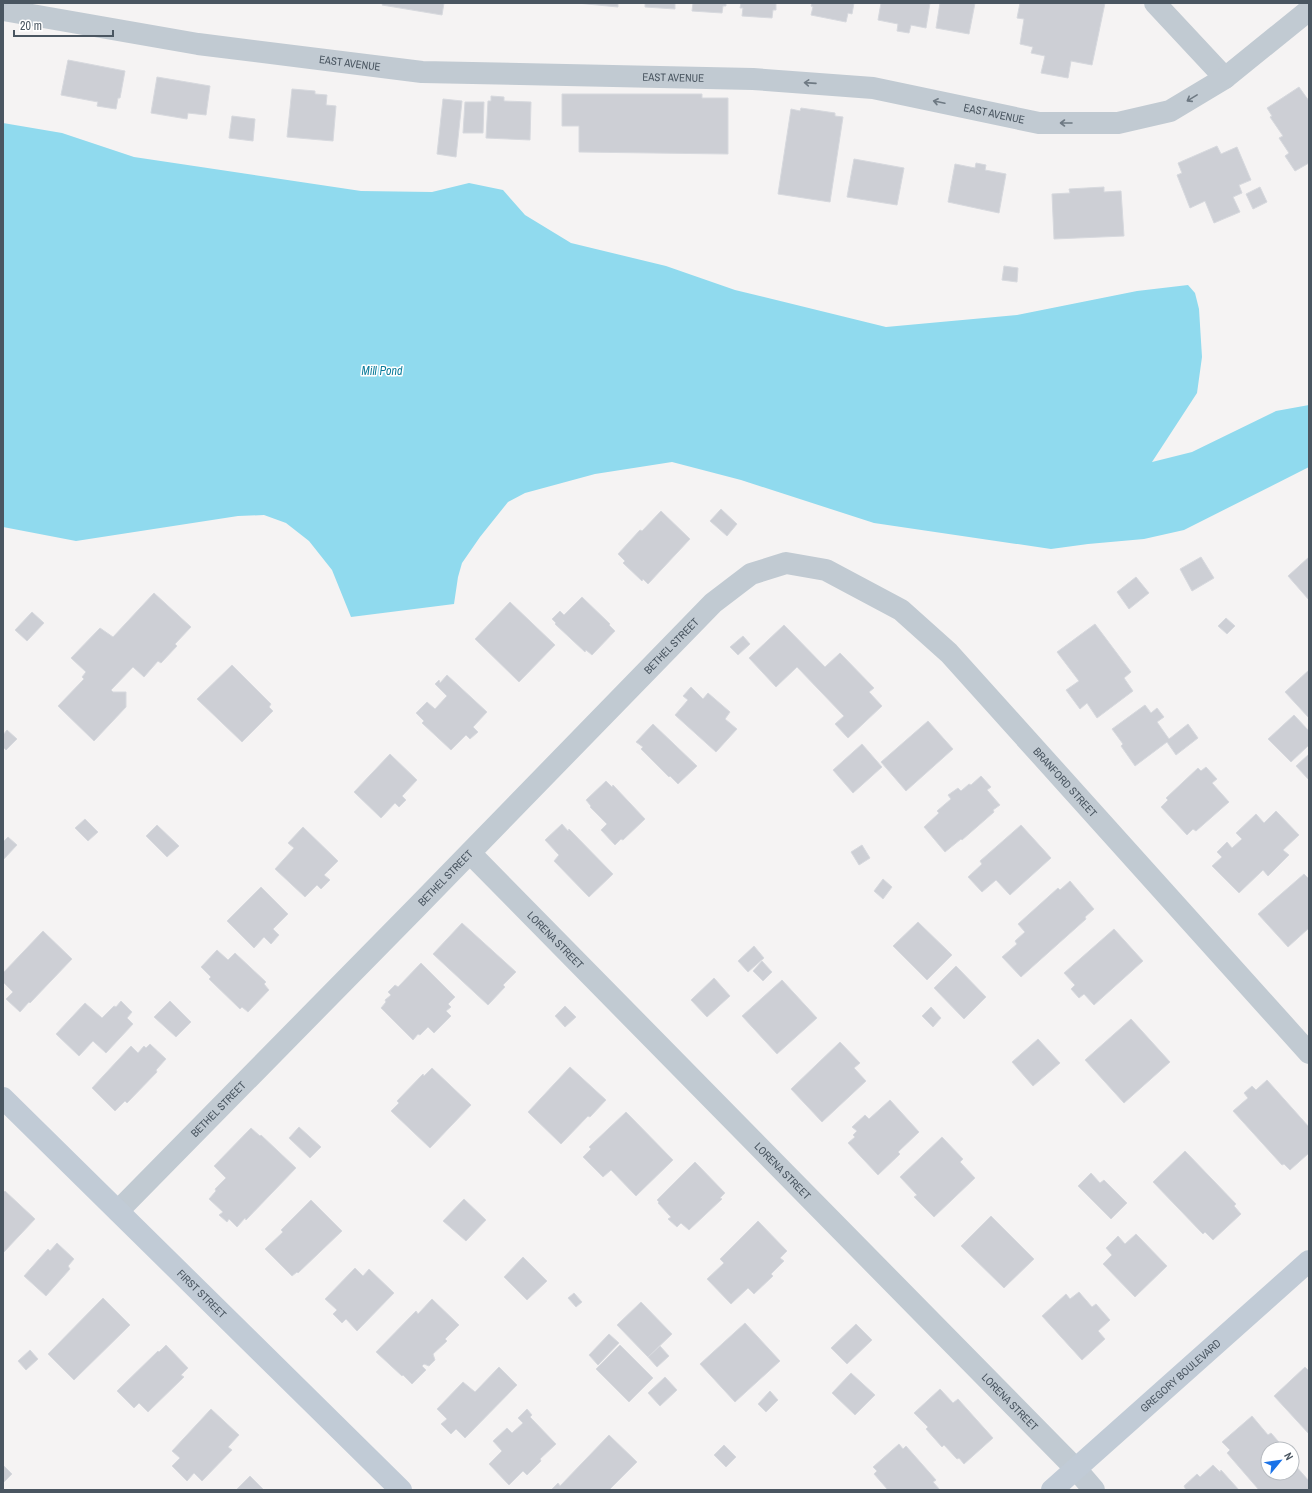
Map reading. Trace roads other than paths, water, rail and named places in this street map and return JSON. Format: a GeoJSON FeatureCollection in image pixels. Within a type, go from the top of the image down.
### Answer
{"type":"FeatureCollection","features":[{"type":"Feature","properties":{"kind":"street"},"geometry":{"type":"LineString","coordinates":[[1155,3],[1225,78]]}},
{"type":"Feature","properties":{"kind":"street","name":"EAST AVENUE"},"geometry":{"type":"LineString","coordinates":[[3,10],[198,44],[422,72],[753,79],[873,88],[1039,123],[1118,123],[1170,111],[1225,78],[1309,10]]}},
{"type":"Feature","properties":{"kind":"street","name":"BETHEL STREET"},"geometry":{"type":"LineString","coordinates":[[118,1211],[713,603],[752,574],[786,563]]}},
{"type":"Feature","properties":{"kind":"street","name":"BRANFORD STREET"},"geometry":{"type":"LineString","coordinates":[[786,563],[826,570],[901,610],[949,653],[1309,1052]]}},
{"type":"Feature","properties":{"kind":"street","name":"LORENA STREET"},"geometry":{"type":"LineString","coordinates":[[470,853],[1076,1469],[1094,1490]]}},
{"type":"Feature","properties":{"kind":"street","name":"FIRST STREET"},"geometry":{"type":"LineString","coordinates":[[3,1098],[401,1490]]}},
{"type":"Feature","properties":{"kind":"street","name":"GREGORY BOULEVARD"},"geometry":{"type":"LineString","coordinates":[[1052,1490],[1309,1261]]}},
{"type":"Feature","properties":{"kind":"water","name":"Mill Pond"},"geometry":{"type":"Polygon","coordinates":[[[3,123],[62,133],[134,157],[361,191],[432,192],[469,183],[503,190],[525,215],[571,243],[666,266],[735,290],[886,327],[1017,315],[1137,291],[1188,285],[1195,293],[1199,309],[1202,357],[1197,393],[1152,462],[1192,452],[1276,411],[1309,405],[1309,467],[1184,530],[1144,539],[1051,549],[874,523],[741,480],[672,462],[595,474],[525,493],[508,502],[480,537],[462,563],[458,577],[454,604],[351,617],[332,570],[309,541],[286,523],[264,515],[238,516],[76,541],[3,527],[3,123]]]}}]}
